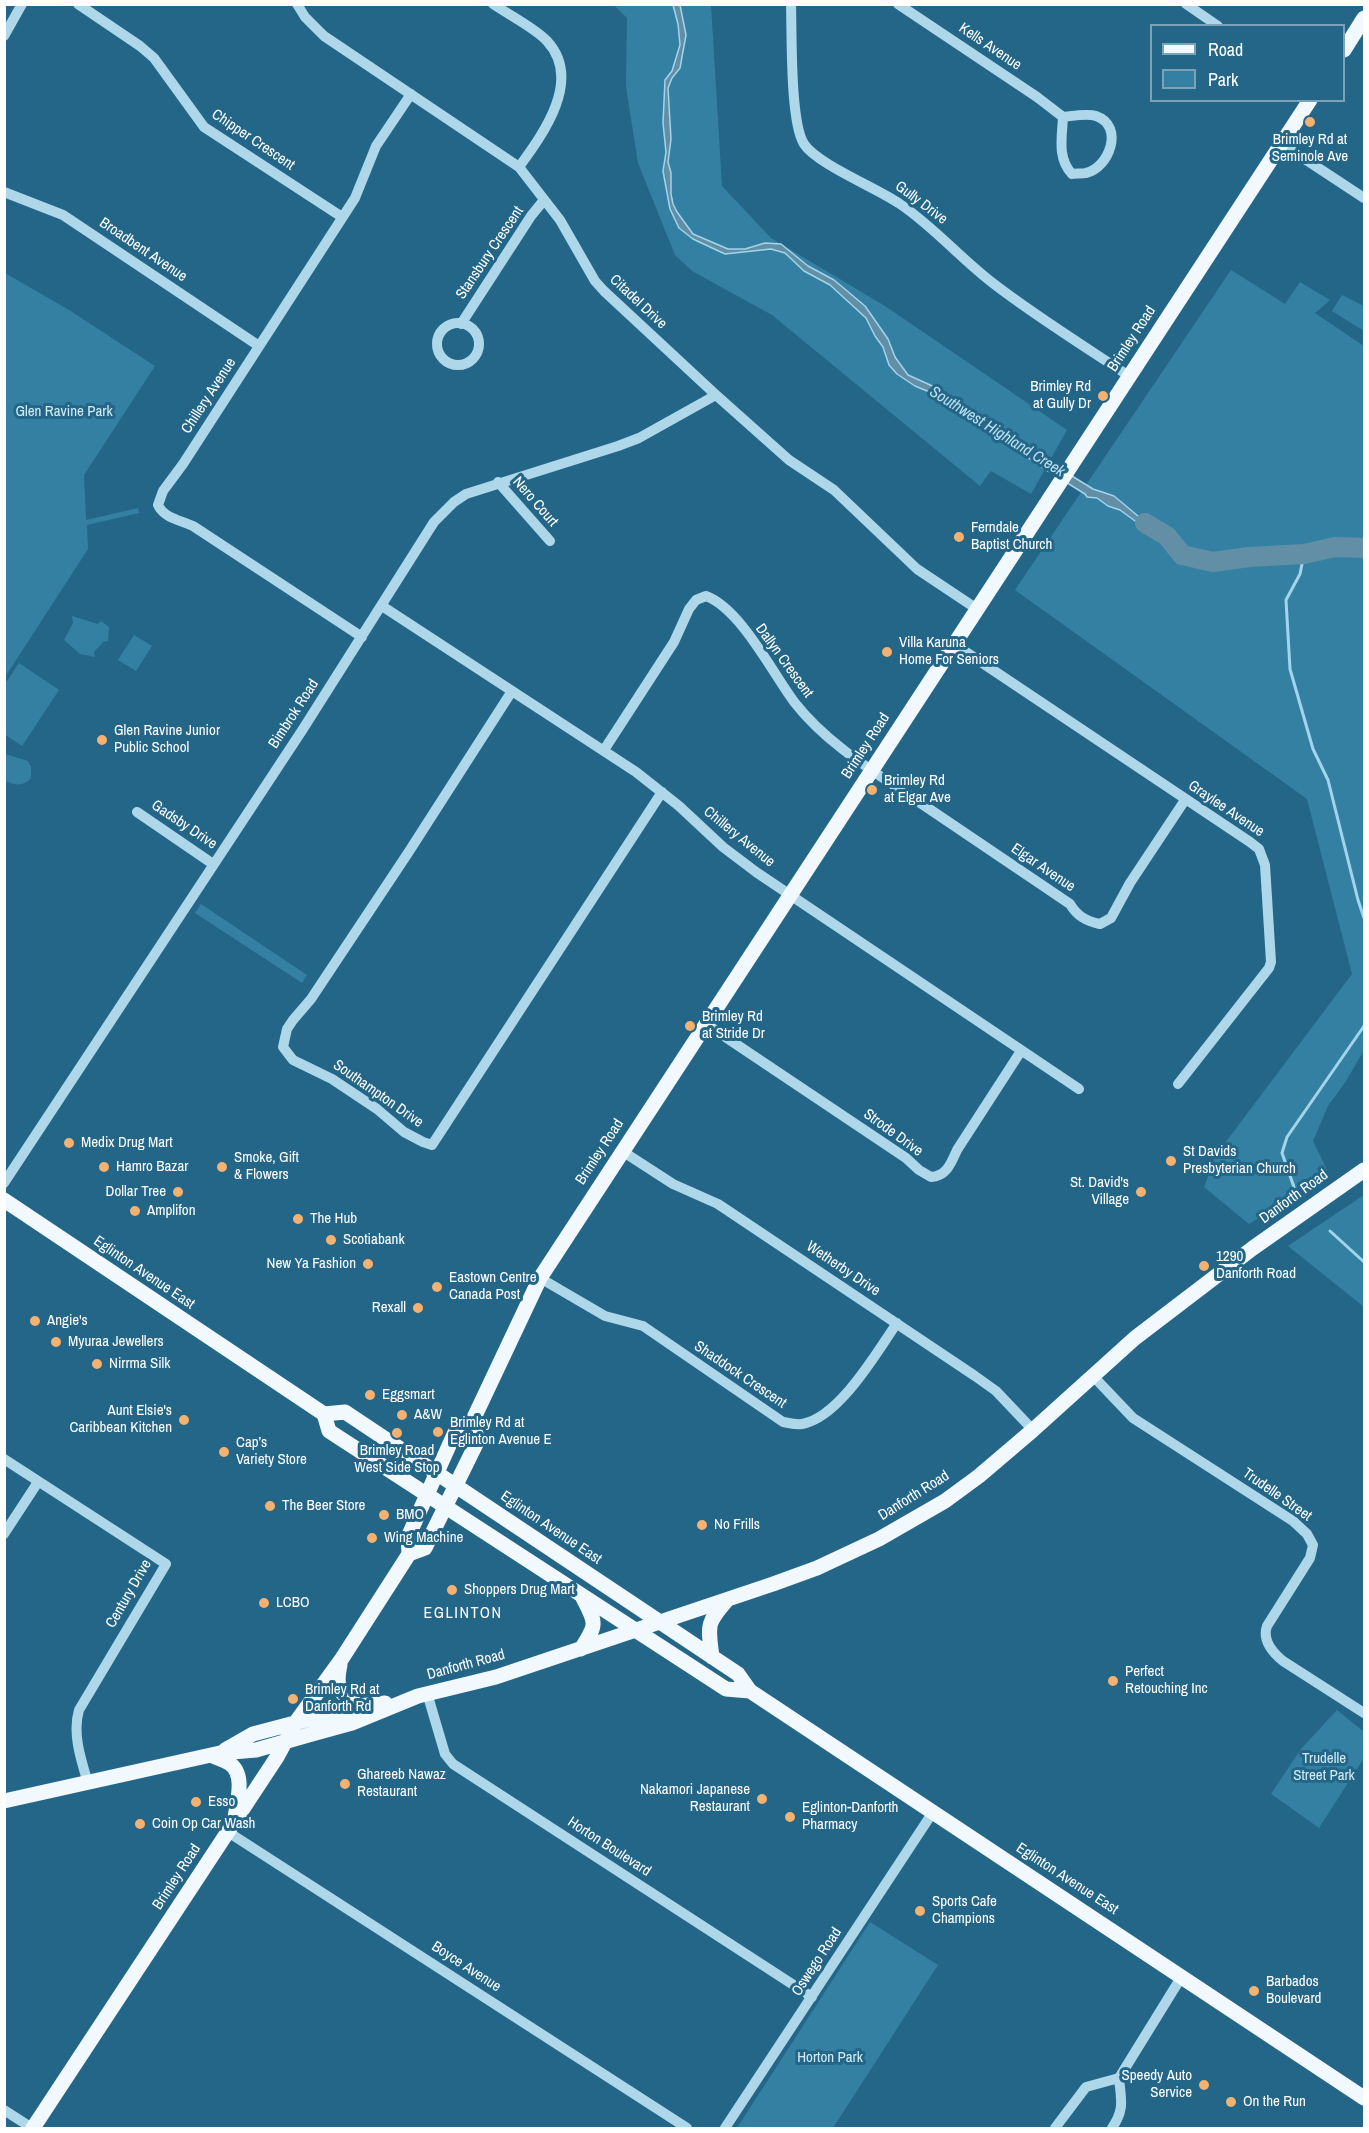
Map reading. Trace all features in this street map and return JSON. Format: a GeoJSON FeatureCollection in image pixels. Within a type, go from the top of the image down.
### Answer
{"type":"FeatureCollection","features":[{"type":"Feature","properties":{"kind":"main road"},"geometry":{"type":"LineString","coordinates":[[1345,48],[1365,18]]}},
{"type":"Feature","properties":{"kind":"main road","name":"Brimley Road"},"geometry":{"type":"LineString","coordinates":[[32,2128],[231,1826],[296,1722],[341,1660],[409,1554],[408,1537],[456,1430],[472,1422],[540,1278],[1309,102]]}},
{"type":"Feature","properties":{"kind":"main road","name":"Danforth Road"},"geometry":{"type":"LineString","coordinates":[[4,1801],[216,1754],[256,1750],[352,1723],[427,1693],[496,1677],[817,1568],[915,1520],[945,1501],[979,1476],[1033,1430],[1134,1338],[1301,1213],[1365,1170]]}},
{"type":"Feature","properties":{"kind":"main road","name":"Eglinton Avenue East"},"geometry":{"type":"LineString","coordinates":[[4,1200],[324,1414],[345,1412],[738,1674],[750,1691],[1365,2098]]}},
{"type":"Feature","properties":{"kind":"main road","name":"Eglinton Avenue East"},"geometry":{"type":"LineString","coordinates":[[324,1414],[329,1431],[445,1507],[726,1689],[750,1691]]}},
{"type":"Feature","properties":{"kind":"main road","name":"Brimley Road"},"geometry":{"type":"LineString","coordinates":[[409,1554],[425,1548],[478,1440],[472,1422]]}},
{"type":"Feature","properties":{"kind":"main road"},"geometry":{"type":"LineString","coordinates":[[580,1594],[594,1622],[592,1632],[581,1649]]}},
{"type":"Feature","properties":{"kind":"main road"},"geometry":{"type":"LineString","coordinates":[[712,1657],[709,1632],[712,1618],[727,1600]]}},
{"type":"Feature","properties":{"kind":"main road"},"geometry":{"type":"LineString","coordinates":[[341,1660],[337,1680],[342,1694],[359,1706]]}},
{"type":"Feature","properties":{"kind":"main road","name":"Danforth Road"},"geometry":{"type":"LineString","coordinates":[[216,1754],[253,1734],[359,1706],[400,1702]]}},
{"type":"Feature","properties":{"kind":"main road"},"geometry":{"type":"LineString","coordinates":[[216,1754],[238,1772],[239,1783],[231,1826]]}},
{"type":"Feature","properties":{"kind":"street"},"geometry":{"type":"LineString","coordinates":[[4,36],[22,4]]}},
{"type":"Feature","properties":{"kind":"street","name":"Chipper Crescent"},"geometry":{"type":"LineString","coordinates":[[78,4],[154,58],[204,127],[342,217]]}},
{"type":"Feature","properties":{"kind":"street","name":"Citadel Drive"},"geometry":{"type":"LineString","coordinates":[[297,4],[305,17],[324,36],[519,166],[572,239],[594,281],[789,460],[842,497],[917,569],[977,609]]}},
{"type":"Feature","properties":{"kind":"street"},"geometry":{"type":"LineString","coordinates":[[494,4],[547,41],[559,63],[562,79],[559,100],[554,112],[519,166]]}},
{"type":"Feature","properties":{"kind":"street","name":"Gully Drive"},"geometry":{"type":"LineString","coordinates":[[791,4],[795,110],[798,129],[804,145],[819,158],[901,204],[994,284],[1129,376]]}},
{"type":"Feature","properties":{"kind":"street","name":"Kells Avenue"},"geometry":{"type":"LineString","coordinates":[[898,4],[1038,97],[1063,117]]}},
{"type":"Feature","properties":{"kind":"street"},"geometry":{"type":"LineString","coordinates":[[1186,4],[1215,24]]}},
{"type":"Feature","properties":{"kind":"street","name":"Chillery Avenue"},"geometry":{"type":"LineString","coordinates":[[362,637],[193,526],[167,516],[160,511],[158,498],[183,464],[355,198],[376,146],[411,94]]}},
{"type":"Feature","properties":{"kind":"street"},"geometry":{"type":"LineString","coordinates":[[1094,116],[1111,127],[1113,139],[1106,156],[1097,167],[1087,173],[1072,174],[1064,165],[1061,150],[1063,117],[1094,116]]}},
{"type":"Feature","properties":{"kind":"street"},"geometry":{"type":"LineString","coordinates":[[1282,144],[1365,198]]}},
{"type":"Feature","properties":{"kind":"street","name":"Broadbent Avenue"},"geometry":{"type":"LineString","coordinates":[[4,192],[63,215],[259,346]]}},
{"type":"Feature","properties":{"kind":"street","name":"Stansbury Crescent"},"geometry":{"type":"LineString","coordinates":[[461,324],[544,200]]}},
{"type":"Feature","properties":{"kind":"street","name":"Bimbrok Road"},"geometry":{"type":"LineString","coordinates":[[4,1183],[362,637],[434,522],[454,502],[466,494],[498,482],[588,457],[639,438],[716,395]]}},
{"type":"Feature","properties":{"kind":"street","name":"Nero Court"},"geometry":{"type":"LineString","coordinates":[[498,482],[550,541]]}},
{"type":"Feature","properties":{"kind":"street","name":"Dallyn Crescent"},"geometry":{"type":"LineString","coordinates":[[604,750],[674,642],[689,609],[696,600],[706,596],[721,605],[762,653],[794,703],[812,723],[872,770]]}},
{"type":"Feature","properties":{"kind":"street","name":"Chillery Avenue"},"geometry":{"type":"LineString","coordinates":[[382,606],[604,750],[662,792],[723,847],[790,895],[1079,1089]]}},
{"type":"Feature","properties":{"kind":"street","name":"Graylee Avenue"},"geometry":{"type":"LineString","coordinates":[[954,644],[1250,842],[1262,854],[1265,865],[1271,963],[1178,1084]]}},
{"type":"Feature","properties":{"kind":"street","name":"Southampton Drive"},"geometry":{"type":"LineString","coordinates":[[512,691],[311,999],[287,1029],[283,1047],[293,1060],[332,1078],[377,1109],[404,1132],[423,1143],[432,1145],[662,792]]}},
{"type":"Feature","properties":{"kind":"street","name":"Elgar Avenue"},"geometry":{"type":"LineString","coordinates":[[872,770],[1070,904],[1082,918],[1100,924],[1111,918],[1130,883],[1185,800]]}},
{"type":"Feature","properties":{"kind":"street","name":"Gadsby Drive"},"geometry":{"type":"LineString","coordinates":[[137,812],[213,864]]}},
{"type":"Feature","properties":{"kind":"street","name":"Strode Drive"},"geometry":{"type":"LineString","coordinates":[[706,1024],[931,1177],[943,1174],[951,1164],[957,1150],[1021,1051]]}},
{"type":"Feature","properties":{"kind":"street","name":"Wetherby Drive"},"geometry":{"type":"LineString","coordinates":[[622,1151],[673,1184],[718,1204],[897,1323],[996,1391],[1033,1430]]}},
{"type":"Feature","properties":{"kind":"street","name":"Shaddock Crescent"},"geometry":{"type":"LineString","coordinates":[[540,1278],[605,1316],[643,1326],[783,1422],[793,1424],[804,1424],[816,1419],[854,1386],[897,1323]]}},
{"type":"Feature","properties":{"kind":"street","name":"Trudelle Street"},"geometry":{"type":"LineString","coordinates":[[1093,1376],[1133,1418],[1293,1521],[1307,1534],[1313,1545],[1310,1558],[1267,1626],[1264,1633],[1267,1643],[1273,1653],[1283,1661],[1365,1713]]}},
{"type":"Feature","properties":{"kind":"street","name":"Century Drive"},"geometry":{"type":"LineString","coordinates":[[4,1459],[166,1564],[79,1710],[76,1721],[77,1732],[88,1783]]}},
{"type":"Feature","properties":{"kind":"street"},"geometry":{"type":"LineString","coordinates":[[4,1534],[38,1482]]}},
{"type":"Feature","properties":{"kind":"street","name":"Horton Boulevard"},"geometry":{"type":"LineString","coordinates":[[427,1693],[445,1754],[453,1764],[812,1997]]}},
{"type":"Feature","properties":{"kind":"street","name":"Oswego Road"},"geometry":{"type":"LineString","coordinates":[[725,2128],[933,1812]]}},
{"type":"Feature","properties":{"kind":"street","name":"Boyce Avenue"},"geometry":{"type":"LineString","coordinates":[[231,1826],[687,2128]]}},
{"type":"Feature","properties":{"kind":"street"},"geometry":{"type":"LineString","coordinates":[[1112,2128],[1122,2110],[1119,2078],[1182,1976]]}},
{"type":"Feature","properties":{"kind":"street"},"geometry":{"type":"LineString","coordinates":[[1055,2128],[1086,2087],[1119,2078]]}},
{"type":"Feature","properties":{"kind":"street"},"geometry":{"type":"LineString","coordinates":[[4,2110],[32,2128]]}},
{"type":"Feature","properties":{"kind":"green space"},"geometry":{"type":"Polygon","coordinates":[[[614,5],[711,5],[722,186],[771,238],[885,306],[1067,430],[1031,494],[991,471],[980,486],[772,315],[692,271],[675,255],[638,163],[626,87],[627,18],[614,5]]]}},
{"type":"Feature","properties":{"kind":"green space"},"geometry":{"type":"Polygon","coordinates":[[[1231,270],[1285,304],[1300,282],[1330,300],[1315,313],[1364,346],[1364,1050],[1328,1106],[1313,1141],[1330,1176],[1249,1224],[1204,1187],[1216,1155],[1352,974],[1307,799],[1015,590],[1231,270]]]}},
{"type":"Feature","properties":{"kind":"green space","name":"Glen Ravine Park"},"geometry":{"type":"Polygon","coordinates":[[[5,273],[69,310],[155,366],[84,475],[86,520],[138,508],[139,513],[87,525],[88,549],[5,677],[5,273]]]}},
{"type":"Feature","properties":{"kind":"green space"},"geometry":{"type":"Polygon","coordinates":[[[1342,295],[1364,306],[1364,331],[1332,311],[1342,295]]]}},
{"type":"Feature","properties":{"kind":"green space"},"geometry":{"type":"Polygon","coordinates":[[[72,616],[98,624],[101,621],[109,627],[108,641],[103,642],[94,652],[95,657],[80,654],[64,640],[73,623],[72,616]]]}},
{"type":"Feature","properties":{"kind":"green space"},"geometry":{"type":"Polygon","coordinates":[[[134,635],[152,646],[136,671],[118,660],[134,635]]]}},
{"type":"Feature","properties":{"kind":"green space"},"geometry":{"type":"Polygon","coordinates":[[[19,663],[59,690],[22,746],[4,734],[5,684],[19,663]]]}},
{"type":"Feature","properties":{"kind":"green space"},"geometry":{"type":"Polygon","coordinates":[[[5,754],[28,761],[31,767],[31,778],[19,784],[5,781],[5,754]]]}},
{"type":"Feature","properties":{"kind":"green space"},"geometry":{"type":"Polygon","coordinates":[[[201,904],[307,975],[302,983],[195,913],[201,904]]]}},
{"type":"Feature","properties":{"kind":"green space"},"geometry":{"type":"Polygon","coordinates":[[[1364,1195],[1364,1307],[1288,1246],[1364,1195]]]}},
{"type":"Feature","properties":{"kind":"green space","name":"Trudelle Street Park"},"geometry":{"type":"Polygon","coordinates":[[[1337,1710],[1364,1732],[1364,1758],[1319,1828],[1271,1794],[1301,1749],[1337,1710]]]}},
{"type":"Feature","properties":{"kind":"green space","name":"Horton Park"},"geometry":{"type":"Polygon","coordinates":[[[870,1922],[938,1965],[833,2128],[737,2128],[870,1922]]]}},
{"type":"Feature","properties":{"kind":"water","name":"Southwest Highland Creek"},"geometry":{"type":"Polygon","coordinates":[[[673,5],[680,5],[686,35],[680,68],[668,88],[671,139],[668,162],[673,204],[693,234],[728,249],[745,249],[765,243],[781,244],[808,266],[834,280],[865,306],[888,339],[895,357],[908,375],[939,389],[970,413],[1093,489],[1114,496],[1167,536],[1142,526],[1120,510],[1108,506],[1097,498],[1087,497],[1017,449],[1005,444],[954,410],[937,395],[915,386],[897,374],[889,365],[883,347],[866,318],[830,285],[804,271],[785,253],[771,249],[725,254],[693,239],[679,228],[670,209],[663,171],[666,152],[663,123],[665,80],[672,71],[680,45],[673,5]]]}},
{"type":"Feature","properties":{"kind":"waterway","name":"Southwest Highland Creek"},"geometry":{"type":"LineString","coordinates":[[1145,523],[1167,536],[1182,555],[1213,562],[1249,557],[1304,554],[1335,547],[1364,548]]}},
{"type":"Feature","properties":{"kind":"waterway"},"geometry":{"type":"LineString","coordinates":[[1304,554],[1300,574],[1286,600],[1290,669],[1313,749],[1328,780],[1364,918]]}},
{"type":"Feature","properties":{"kind":"waterway"},"geometry":{"type":"LineString","coordinates":[[1294,1187],[1282,1153],[1287,1137],[1364,1026]]}},
{"type":"Feature","properties":{"kind":"waterway"},"geometry":{"type":"LineString","coordinates":[[1330,1231],[1364,1262]]}},
{"type":"Feature","properties":{"kind":"place","name":"Brimley Rd at Seminole Ave"},"geometry":{"type":"Point","coordinates":[1310,122]}},
{"type":"Feature","properties":{"kind":"place","name":"Brimley Rd at Gully Dr"},"geometry":{"type":"Point","coordinates":[1103,396]}},
{"type":"Feature","properties":{"kind":"place","name":"Ferndale Baptist Church"},"geometry":{"type":"Point","coordinates":[959,537]}},
{"type":"Feature","properties":{"kind":"place","name":"Villa Karuna Home For Seniors"},"geometry":{"type":"Point","coordinates":[887,652]}},
{"type":"Feature","properties":{"kind":"place","name":"Glen Ravine Junior Public School"},"geometry":{"type":"Point","coordinates":[102,740]}},
{"type":"Feature","properties":{"kind":"place","name":"Brimley Rd at Elgar Ave"},"geometry":{"type":"Point","coordinates":[872,790]}},
{"type":"Feature","properties":{"kind":"place","name":"Brimley Rd at Stride Dr"},"geometry":{"type":"Point","coordinates":[690,1026]}},
{"type":"Feature","properties":{"kind":"place","name":"Medix Drug Mart"},"geometry":{"type":"Point","coordinates":[69,1143]}},
{"type":"Feature","properties":{"kind":"place","name":"St Davids Presbyterian Church"},"geometry":{"type":"Point","coordinates":[1171,1161]}},
{"type":"Feature","properties":{"kind":"place","name":"Hamro Bazar"},"geometry":{"type":"Point","coordinates":[104,1167]}},
{"type":"Feature","properties":{"kind":"place","name":"Smoke, Gift & Flowers"},"geometry":{"type":"Point","coordinates":[222,1167]}},
{"type":"Feature","properties":{"kind":"place","name":"Dollar Tree"},"geometry":{"type":"Point","coordinates":[178,1192]}},
{"type":"Feature","properties":{"kind":"place","name":"St. David's Village"},"geometry":{"type":"Point","coordinates":[1141,1192]}},
{"type":"Feature","properties":{"kind":"place","name":"Amplifon"},"geometry":{"type":"Point","coordinates":[135,1211]}},
{"type":"Feature","properties":{"kind":"place","name":"The Hub"},"geometry":{"type":"Point","coordinates":[298,1219]}},
{"type":"Feature","properties":{"kind":"place","name":"Scotiabank"},"geometry":{"type":"Point","coordinates":[331,1240]}},
{"type":"Feature","properties":{"kind":"place","name":"New Ya Fashion"},"geometry":{"type":"Point","coordinates":[368,1264]}},
{"type":"Feature","properties":{"kind":"place","name":"1290 Danforth Road"},"geometry":{"type":"Point","coordinates":[1204,1266]}},
{"type":"Feature","properties":{"kind":"place","name":"Eastown Centre Canada Post"},"geometry":{"type":"Point","coordinates":[437,1287]}},
{"type":"Feature","properties":{"kind":"place","name":"Rexall"},"geometry":{"type":"Point","coordinates":[418,1308]}},
{"type":"Feature","properties":{"kind":"place","name":"Angie's"},"geometry":{"type":"Point","coordinates":[35,1321]}},
{"type":"Feature","properties":{"kind":"place","name":"Myuraa Jewellers"},"geometry":{"type":"Point","coordinates":[56,1342]}},
{"type":"Feature","properties":{"kind":"place","name":"Nirrma Silk"},"geometry":{"type":"Point","coordinates":[97,1364]}},
{"type":"Feature","properties":{"kind":"place","name":"Eggsmart"},"geometry":{"type":"Point","coordinates":[370,1395]}},
{"type":"Feature","properties":{"kind":"place","name":"A&W"},"geometry":{"type":"Point","coordinates":[402,1415]}},
{"type":"Feature","properties":{"kind":"place","name":"Aunt Elsie's Caribbean Kitchen"},"geometry":{"type":"Point","coordinates":[184,1420]}},
{"type":"Feature","properties":{"kind":"place","name":"Brimley Rd at Eglinton Avenue E"},"geometry":{"type":"Point","coordinates":[438,1432]}},
{"type":"Feature","properties":{"kind":"place","name":"Brimley Road West Side Stop"},"geometry":{"type":"Point","coordinates":[397,1433]}},
{"type":"Feature","properties":{"kind":"place","name":"Cap’s Variety Store"},"geometry":{"type":"Point","coordinates":[224,1452]}},
{"type":"Feature","properties":{"kind":"place","name":"The Beer Store"},"geometry":{"type":"Point","coordinates":[270,1506]}},
{"type":"Feature","properties":{"kind":"place","name":"BMO"},"geometry":{"type":"Point","coordinates":[384,1515]}},
{"type":"Feature","properties":{"kind":"place","name":"No Frills"},"geometry":{"type":"Point","coordinates":[702,1525]}},
{"type":"Feature","properties":{"kind":"place","name":"Wing Machine"},"geometry":{"type":"Point","coordinates":[372,1538]}},
{"type":"Feature","properties":{"kind":"place","name":"Shoppers Drug Mart"},"geometry":{"type":"Point","coordinates":[452,1590]}},
{"type":"Feature","properties":{"kind":"place","name":"LCBO"},"geometry":{"type":"Point","coordinates":[264,1603]}},
{"type":"Feature","properties":{"kind":"place","name":"Perfect Retouching Inc"},"geometry":{"type":"Point","coordinates":[1113,1681]}},
{"type":"Feature","properties":{"kind":"place","name":"Brimley Rd at Danforth Rd"},"geometry":{"type":"Point","coordinates":[293,1699]}},
{"type":"Feature","properties":{"kind":"place","name":"Ghareeb Nawaz Restaurant"},"geometry":{"type":"Point","coordinates":[345,1784]}},
{"type":"Feature","properties":{"kind":"place","name":"Nakamori Japanese Restaurant"},"geometry":{"type":"Point","coordinates":[762,1799]}},
{"type":"Feature","properties":{"kind":"place","name":"Esso"},"geometry":{"type":"Point","coordinates":[196,1802]}},
{"type":"Feature","properties":{"kind":"place","name":"Eglinton-Danforth Pharmacy"},"geometry":{"type":"Point","coordinates":[790,1817]}},
{"type":"Feature","properties":{"kind":"place","name":"Coin Op Car Wash"},"geometry":{"type":"Point","coordinates":[140,1824]}},
{"type":"Feature","properties":{"kind":"place","name":"Sports Cafe Champions"},"geometry":{"type":"Point","coordinates":[920,1911]}},
{"type":"Feature","properties":{"kind":"place","name":"Barbados Boulevard"},"geometry":{"type":"Point","coordinates":[1254,1991]}},
{"type":"Feature","properties":{"kind":"place","name":"Speedy Auto Service"},"geometry":{"type":"Point","coordinates":[1204,2085]}},
{"type":"Feature","properties":{"kind":"place","name":"On the Run"},"geometry":{"type":"Point","coordinates":[1231,2102]}},
{"type":"Feature","properties":{"kind":"district","name":"EGLINTON"},"geometry":{"type":"Point","coordinates":[463,1614]}}]}
